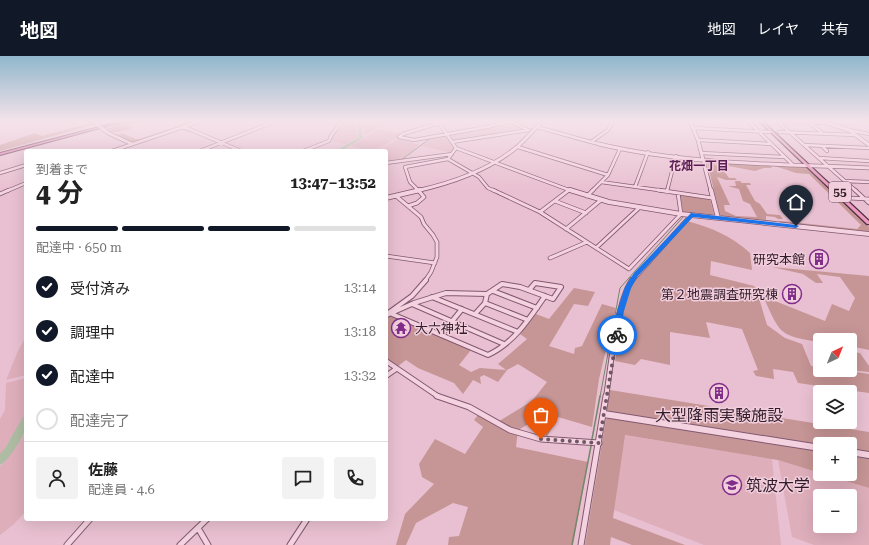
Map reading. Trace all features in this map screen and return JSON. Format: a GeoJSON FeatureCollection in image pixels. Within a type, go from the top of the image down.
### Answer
{"type":"FeatureCollection","features":[{"type":"Feature","properties":{"kind":"highway"},"geometry":{"type":"LineString","coordinates":[[0,154],[34,144]]}},
{"type":"Feature","properties":{"kind":"main road","name":"55"},"geometry":{"type":"LineString","coordinates":[[787,144],[869,219]]}},
{"type":"Feature","properties":{"kind":"main road","name":"55"},"geometry":{"type":"LineString","coordinates":[[788,144],[869,224]]}},
{"type":"Feature","properties":{"kind":"street"},"geometry":{"type":"LineString","coordinates":[[118,149],[132,144]]}},
{"type":"Feature","properties":{"kind":"street"},"geometry":{"type":"LineString","coordinates":[[205,149],[219,144]]}},
{"type":"Feature","properties":{"kind":"street"},"geometry":{"type":"LineString","coordinates":[[223,144],[236,149]]}},
{"type":"Feature","properties":{"kind":"street"},"geometry":{"type":"LineString","coordinates":[[311,149],[323,144]]}},
{"type":"Feature","properties":{"kind":"street"},"geometry":{"type":"LineString","coordinates":[[453,144],[456,148],[494,163],[601,200],[681,214],[869,234]]}},
{"type":"Feature","properties":{"kind":"street"},"geometry":{"type":"LineString","coordinates":[[388,198],[444,184],[472,174],[494,163],[521,144]]}},
{"type":"Feature","properties":{"kind":"street"},"geometry":{"type":"LineString","coordinates":[[600,144],[620,149],[703,160],[869,168]]}},
{"type":"Feature","properties":{"kind":"street"},"geometry":{"type":"LineString","coordinates":[[699,144],[718,218]]}},
{"type":"Feature","properties":{"kind":"street"},"geometry":{"type":"LineString","coordinates":[[768,144],[771,144],[792,164]]}},
{"type":"Feature","properties":{"kind":"street"},"geometry":{"type":"LineString","coordinates":[[804,145],[869,148]]}},
{"type":"Feature","properties":{"kind":"street"},"geometry":{"type":"LineString","coordinates":[[804,145],[869,203]]}},
{"type":"Feature","properties":{"kind":"street"},"geometry":{"type":"LineString","coordinates":[[822,146],[827,150]]}},
{"type":"Feature","properties":{"kind":"street"},"geometry":{"type":"LineString","coordinates":[[518,147],[608,175]]}},
{"type":"Feature","properties":{"kind":"street"},"geometry":{"type":"LineString","coordinates":[[408,206],[425,198],[408,178],[405,167],[448,159],[456,148]]}},
{"type":"Feature","properties":{"kind":"street"},"geometry":{"type":"LineString","coordinates":[[587,196],[608,175],[620,149]]}},
{"type":"Feature","properties":{"kind":"street"},"geometry":{"type":"LineString","coordinates":[[635,187],[648,152]]}},
{"type":"Feature","properties":{"kind":"street"},"geometry":{"type":"LineString","coordinates":[[701,153],[785,157]]}},
{"type":"Feature","properties":{"kind":"street"},"geometry":{"type":"LineString","coordinates":[[388,163],[452,154]]}},
{"type":"Feature","properties":{"kind":"street"},"geometry":{"type":"LineString","coordinates":[[668,192],[676,156]]}},
{"type":"Feature","properties":{"kind":"street"},"geometry":{"type":"LineString","coordinates":[[819,158],[869,161]]}},
{"type":"Feature","properties":{"kind":"street"},"geometry":{"type":"LineString","coordinates":[[448,159],[482,180],[488,188],[540,212],[629,269],[681,214]]}},
{"type":"Feature","properties":{"kind":"street"},"geometry":{"type":"LineString","coordinates":[[0,174],[24,166]]}},
{"type":"Feature","properties":{"kind":"street"},"geometry":{"type":"LineString","coordinates":[[844,181],[869,182]]}},
{"type":"Feature","properties":{"kind":"street"},"geometry":{"type":"LineString","coordinates":[[601,182],[712,198]]}},
{"type":"Feature","properties":{"kind":"street"},"geometry":{"type":"LineString","coordinates":[[0,194],[24,184]]}},
{"type":"Feature","properties":{"kind":"street"},"geometry":{"type":"LineString","coordinates":[[540,212],[569,190]]}},
{"type":"Feature","properties":{"kind":"street"},"geometry":{"type":"LineString","coordinates":[[678,193],[681,214]]}},
{"type":"Feature","properties":{"kind":"street"},"geometry":{"type":"LineString","coordinates":[[388,313],[412,296],[429,276],[435,263],[437,248],[434,235],[421,221],[420,216],[396,196]]}},
{"type":"Feature","properties":{"kind":"street"},"geometry":{"type":"LineString","coordinates":[[849,198],[869,199]]}},
{"type":"Feature","properties":{"kind":"street"},"geometry":{"type":"LineString","coordinates":[[566,229],[601,200]]}},
{"type":"Feature","properties":{"kind":"street"},"geometry":{"type":"LineString","coordinates":[[555,201],[586,213]]}},
{"type":"Feature","properties":{"kind":"street"},"geometry":{"type":"LineString","coordinates":[[596,248],[640,207]]}},
{"type":"Feature","properties":{"kind":"street"},"geometry":{"type":"LineString","coordinates":[[581,545],[620,311],[627,288],[636,275],[691,215]]}},
{"type":"Feature","properties":{"kind":"street"},"geometry":{"type":"LineString","coordinates":[[550,258],[587,242]]}},
{"type":"Feature","properties":{"kind":"street"},"geometry":{"type":"LineString","coordinates":[[388,256],[435,263]]}},
{"type":"Feature","properties":{"kind":"street"},"geometry":{"type":"LineString","coordinates":[[388,314],[432,297],[456,293],[487,294],[502,284],[529,290],[554,299],[561,287],[535,282],[529,290]]}},
{"type":"Feature","properties":{"kind":"street"},"geometry":{"type":"LineString","coordinates":[[493,291],[537,308]]}},
{"type":"Feature","properties":{"kind":"street"},"geometry":{"type":"LineString","coordinates":[[475,314],[485,303],[487,294]]}},
{"type":"Feature","properties":{"kind":"street"},"geometry":{"type":"LineString","coordinates":[[388,315],[394,314],[488,355],[496,352],[518,332],[545,296]]}},
{"type":"Feature","properties":{"kind":"street"},"geometry":{"type":"LineString","coordinates":[[432,297],[518,332]]}},
{"type":"Feature","properties":{"kind":"street"},"geometry":{"type":"LineString","coordinates":[[485,303],[528,320]]}},
{"type":"Feature","properties":{"kind":"street"},"geometry":{"type":"LineString","coordinates":[[412,304],[504,344]]}},
{"type":"Feature","properties":{"kind":"street"},"geometry":{"type":"LineString","coordinates":[[441,335],[462,309]]}},
{"type":"Feature","properties":{"kind":"street"},"geometry":{"type":"LineString","coordinates":[[388,362],[431,393],[445,400],[469,407],[510,430],[541,439],[599,443]]}},
{"type":"Feature","properties":{"kind":"street"},"geometry":{"type":"LineString","coordinates":[[388,374],[396,368]]}},
{"type":"Feature","properties":{"kind":"street"},"geometry":{"type":"LineString","coordinates":[[604,414],[813,447]]}},
{"type":"Feature","properties":{"kind":"street"},"geometry":{"type":"LineString","coordinates":[[857,453],[869,455]]}},
{"type":"Feature","properties":{"kind":"street"},"geometry":{"type":"LineString","coordinates":[[67,545],[88,521]]}},
{"type":"Feature","properties":{"kind":"street"},"geometry":{"type":"LineString","coordinates":[[180,545],[205,521]]}},
{"type":"Feature","properties":{"kind":"street"},"geometry":{"type":"LineString","coordinates":[[290,545],[306,521]]}},
{"type":"Feature","properties":{"kind":"street"},"geometry":{"type":"LineString","coordinates":[[198,528],[208,545]]}},
{"type":"Feature","properties":{"kind":"shaded area"},"geometry":{"type":"Polygon","coordinates":[[[3,144],[26,144],[0,151],[0,145],[3,144]]]}},
{"type":"Feature","properties":{"kind":"shaded area"},"geometry":{"type":"Polygon","coordinates":[[[355,144],[387,144],[379,149],[362,149],[351,146],[355,144]]]}},
{"type":"Feature","properties":{"kind":"shaded area"},"geometry":{"type":"Polygon","coordinates":[[[390,144],[420,145],[401,159],[388,162],[388,149],[381,149],[390,144]]]}},
{"type":"Feature","properties":{"kind":"shaded area"},"geometry":{"type":"Polygon","coordinates":[[[425,144],[452,144],[455,148],[452,153],[422,146],[425,144]]]}},
{"type":"Feature","properties":{"kind":"shaded area"},"geometry":{"type":"Polygon","coordinates":[[[708,161],[722,168],[729,178],[735,178],[737,180],[726,180],[717,177],[730,205],[724,205],[725,211],[736,216],[757,217],[750,204],[743,201],[739,189],[728,186],[736,186],[735,181],[740,181],[742,183],[750,183],[751,185],[746,185],[755,201],[760,204],[767,214],[780,215],[783,219],[766,216],[766,220],[775,221],[776,223],[724,217],[720,215],[708,161]]]}},
{"type":"Feature","properties":{"kind":"shaded area"},"geometry":{"type":"Polygon","coordinates":[[[726,163],[768,164],[772,168],[764,168],[755,171],[723,165],[726,163]]]}},
{"type":"Feature","properties":{"kind":"shaded area"},"geometry":{"type":"Polygon","coordinates":[[[775,166],[806,167],[869,227],[869,233],[779,223],[779,221],[781,221],[857,229],[861,225],[809,174],[796,173],[775,166]]]}},
{"type":"Feature","properties":{"kind":"shaded area"},"geometry":{"type":"Polygon","coordinates":[[[680,195],[710,199],[714,214],[711,216],[683,212],[680,195]]]}},
{"type":"Feature","properties":{"kind":"shaded area"},"geometry":{"type":"Polygon","coordinates":[[[687,221],[720,233],[736,242],[750,253],[752,270],[711,261],[710,275],[754,286],[756,288],[767,325],[785,338],[802,344],[811,366],[813,366],[813,377],[857,377],[857,372],[869,374],[869,393],[857,391],[857,385],[813,385],[798,383],[793,372],[773,369],[774,379],[756,376],[753,371],[758,370],[742,329],[706,322],[710,338],[670,332],[670,365],[641,359],[635,365],[615,361],[626,297],[634,281],[687,221]]]}},
{"type":"Feature","properties":{"kind":"shaded area"},"geometry":{"type":"Polygon","coordinates":[[[772,267],[869,276],[869,350],[857,347],[857,333],[813,333],[813,341],[788,335],[782,331],[773,318],[763,296],[772,298],[775,301],[825,321],[832,304],[849,311],[855,298],[840,277],[817,274],[823,283],[816,283],[803,274],[772,267]]]}},
{"type":"Feature","properties":{"kind":"shaded area"},"geometry":{"type":"Polygon","coordinates":[[[574,288],[595,292],[588,306],[574,304],[549,346],[574,354],[575,348],[582,346],[602,304],[616,308],[599,379],[592,427],[558,417],[547,437],[538,424],[527,425],[518,430],[516,447],[588,462],[573,545],[448,545],[449,537],[459,536],[468,507],[453,503],[416,523],[406,545],[396,545],[405,514],[434,484],[422,477],[419,464],[435,439],[465,454],[483,427],[474,420],[478,415],[496,423],[532,401],[547,382],[518,364],[507,370],[498,382],[484,375],[480,377],[481,384],[473,380],[463,394],[454,383],[418,368],[406,360],[397,367],[388,360],[388,317],[391,315],[471,350],[459,365],[471,372],[480,368],[506,370],[498,364],[527,339],[520,334],[536,314],[549,319],[574,288]]]}},
{"type":"Feature","properties":{"kind":"shaded area"},"geometry":{"type":"Polygon","coordinates":[[[24,340],[24,376],[6,380],[24,340]]]}},
{"type":"Feature","properties":{"kind":"shaded area"},"geometry":{"type":"Polygon","coordinates":[[[857,353],[860,353],[869,366],[869,372],[857,371],[857,353]]]}},
{"type":"Feature","properties":{"kind":"shaded area"},"geometry":{"type":"Polygon","coordinates":[[[24,378],[24,417],[0,456],[0,419],[5,410],[6,383],[24,378]]]}},
{"type":"Feature","properties":{"kind":"shaded area"},"geometry":{"type":"Polygon","coordinates":[[[610,390],[813,423],[813,429],[850,429],[869,432],[869,453],[857,451],[857,437],[813,437],[813,444],[610,412],[607,410],[610,390]]]}},
{"type":"Feature","properties":{"kind":"shaded area"},"geometry":{"type":"Polygon","coordinates":[[[612,417],[813,449],[813,471],[778,460],[625,435],[613,518],[685,545],[632,545],[611,537],[610,545],[585,545],[606,419],[612,417]]]}},
{"type":"Feature","properties":{"kind":"shaded area"},"geometry":{"type":"Polygon","coordinates":[[[24,435],[24,513],[13,525],[0,535],[0,467],[24,435]]]}},
{"type":"Feature","properties":{"kind":"shaded area"},"geometry":{"type":"Polygon","coordinates":[[[624,435],[772,459],[781,545],[704,545],[614,510],[624,435]]]}},
{"type":"Feature","properties":{"kind":"shaded area"},"geometry":{"type":"Polygon","coordinates":[[[857,456],[869,458],[869,488],[846,481],[857,481],[857,456]]]}},
{"type":"Feature","properties":{"kind":"shaded area"},"geometry":{"type":"Polygon","coordinates":[[[778,460],[813,471],[813,481],[846,481],[869,488],[869,545],[814,545],[792,537],[778,460]]]}},
{"type":"Feature","properties":{"kind":"waterway"},"geometry":{"type":"LineString","coordinates":[[401,160],[423,144]]}},
{"type":"Feature","properties":{"kind":"waterway"},"geometry":{"type":"LineString","coordinates":[[342,149],[347,146]]}},
{"type":"Feature","properties":{"kind":"waterway"},"geometry":{"type":"LineString","coordinates":[[600,397],[620,288],[684,216]]}},
{"type":"Feature","properties":{"kind":"waterway"},"geometry":{"type":"LineString","coordinates":[[592,439],[600,396]]}},
{"type":"Feature","properties":{"kind":"waterway"},"geometry":{"type":"LineString","coordinates":[[0,461],[8,451],[24,423]]}},
{"type":"Feature","properties":{"kind":"waterway"},"geometry":{"type":"LineString","coordinates":[[572,545],[591,446]]}},
{"type":"Feature","properties":{"kind":"way so far"},"geometry":{"type":"LineString","coordinates":[[541,439],[573,440],[599,443],[617,335]]}},
{"type":"Feature","properties":{"kind":"place","name":"研究本館"},"geometry":{"type":"Point","coordinates":[819,259]}},
{"type":"Feature","properties":{"kind":"place","name":"第２地震調査研究棟"},"geometry":{"type":"Point","coordinates":[792,294]}},
{"type":"Feature","properties":{"kind":"place","name":"大六神社"},"geometry":{"type":"Point","coordinates":[401,328]}},
{"type":"Feature","properties":{"kind":"place","name":"大型降雨実験施設"},"geometry":{"type":"Point","coordinates":[719,393]}},
{"type":"Feature","properties":{"kind":"place","name":"筑波大学"},"geometry":{"type":"Point","coordinates":[732,485]}},
{"type":"Feature","properties":{"kind":"district","name":"花畑一丁目"},"geometry":{"type":"Point","coordinates":[699,166]}},
{"type":"Feature","properties":{"kind":"route"},"geometry":{"type":"LineString","coordinates":[[617,335],[620,311],[627,288],[636,275],[691,215],[796,226]]}}]}
